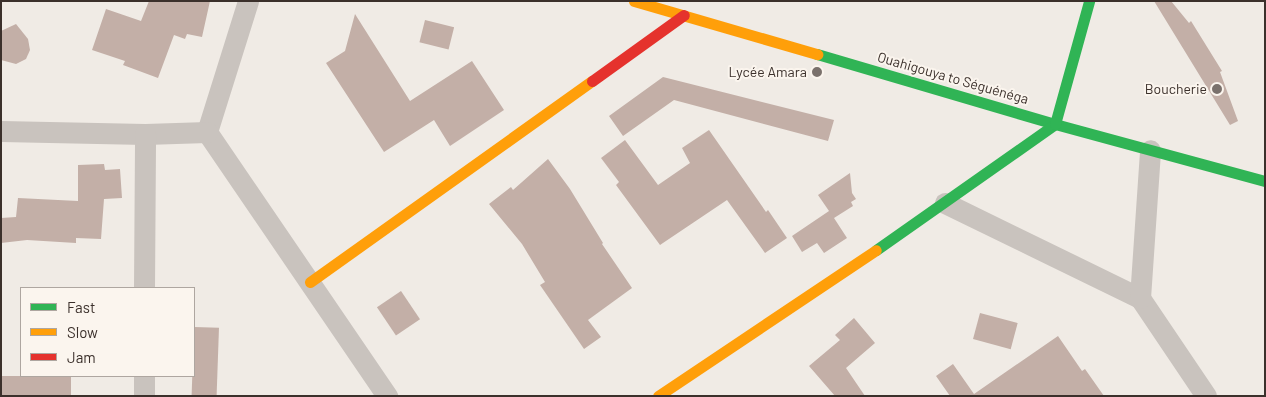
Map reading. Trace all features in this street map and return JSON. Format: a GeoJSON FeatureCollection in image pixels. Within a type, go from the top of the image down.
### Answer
{"type":"FeatureCollection","features":[{"type":"Feature","properties":{"kind":"street"},"geometry":{"type":"LineString","coordinates":[[207,132],[248,1]]}},
{"type":"Feature","properties":{"kind":"street","name":"Ouahigouya to Séguénéga"},"geometry":{"type":"LineString","coordinates":[[634,1],[1056,124],[1265,181]]}},
{"type":"Feature","properties":{"kind":"street"},"geometry":{"type":"LineString","coordinates":[[658,396],[945,203],[1056,124],[1089,1]]}},
{"type":"Feature","properties":{"kind":"street"},"geometry":{"type":"LineString","coordinates":[[310,282],[684,16]]}},
{"type":"Feature","properties":{"kind":"street"},"geometry":{"type":"LineString","coordinates":[[1,131],[145,134],[207,132]]}},
{"type":"Feature","properties":{"kind":"street"},"geometry":{"type":"LineString","coordinates":[[207,132],[386,396]]}},
{"type":"Feature","properties":{"kind":"street"},"geometry":{"type":"LineString","coordinates":[[144,287],[145,134]]}},
{"type":"Feature","properties":{"kind":"street"},"geometry":{"type":"LineString","coordinates":[[1140,298],[1150,150]]}},
{"type":"Feature","properties":{"kind":"street"},"geometry":{"type":"LineString","coordinates":[[945,203],[1140,298],[1206,396]]}},
{"type":"Feature","properties":{"kind":"street"},"geometry":{"type":"LineString","coordinates":[[144,377],[144,396]]}},
{"type":"Feature","properties":{"kind":"building"},"geometry":{"type":"Polygon","coordinates":[[[149,1],[210,1],[202,37],[187,34],[185,39],[174,35],[158,78],[123,65],[125,61],[92,50],[106,9],[141,21],[149,1]]]}},
{"type":"Feature","properties":{"kind":"building"},"geometry":{"type":"Polygon","coordinates":[[[1154,1],[1171,1],[1189,23],[1191,21],[1222,71],[1220,72],[1238,121],[1230,125],[1154,1]]]}},
{"type":"Feature","properties":{"kind":"building"},"geometry":{"type":"Polygon","coordinates":[[[355,14],[410,101],[472,61],[504,110],[450,146],[434,120],[384,152],[326,63],[345,51],[355,14]]]}},
{"type":"Feature","properties":{"kind":"building"},"geometry":{"type":"Polygon","coordinates":[[[425,20],[454,27],[449,50],[419,42],[425,20]]]}},
{"type":"Feature","properties":{"kind":"building"},"geometry":{"type":"Polygon","coordinates":[[[16,24],[28,39],[30,50],[26,59],[16,64],[1,60],[1,31],[16,24]]]}},
{"type":"Feature","properties":{"kind":"building"},"geometry":{"type":"Polygon","coordinates":[[[663,77],[834,120],[828,141],[674,100],[623,136],[609,116],[663,77]]]}},
{"type":"Feature","properties":{"kind":"building"},"geometry":{"type":"Polygon","coordinates":[[[709,130],[766,212],[768,210],[787,238],[765,253],[727,200],[660,245],[616,185],[619,182],[601,158],[625,140],[658,185],[690,163],[682,148],[709,130]]]}},
{"type":"Feature","properties":{"kind":"building"},"geometry":{"type":"Polygon","coordinates":[[[548,159],[570,189],[602,244],[632,288],[588,320],[601,337],[584,349],[540,285],[545,282],[522,244],[489,204],[511,187],[513,190],[548,159]]]}},
{"type":"Feature","properties":{"kind":"building"},"geometry":{"type":"Polygon","coordinates":[[[104,164],[105,170],[120,169],[122,198],[104,199],[101,239],[76,238],[76,243],[27,240],[1,243],[1,218],[16,217],[18,198],[78,201],[78,165],[104,164]]]}},
{"type":"Feature","properties":{"kind":"building"},"geometry":{"type":"Polygon","coordinates":[[[850,173],[852,193],[856,199],[851,202],[853,206],[834,218],[847,238],[824,253],[817,243],[802,252],[792,236],[829,211],[818,195],[850,173]]]}},
{"type":"Feature","properties":{"kind":"building"},"geometry":{"type":"Polygon","coordinates":[[[401,291],[420,319],[396,335],[377,307],[401,291]]]}},
{"type":"Feature","properties":{"kind":"building"},"geometry":{"type":"Polygon","coordinates":[[[980,313],[1018,323],[1011,349],[973,339],[980,313]]]}},
{"type":"Feature","properties":{"kind":"building"},"geometry":{"type":"Polygon","coordinates":[[[854,318],[875,343],[846,368],[865,396],[835,396],[809,366],[840,340],[835,335],[854,318]]]}},
{"type":"Feature","properties":{"kind":"building"},"geometry":{"type":"Polygon","coordinates":[[[195,327],[219,328],[217,396],[192,396],[192,377],[195,377],[195,327]]]}},
{"type":"Feature","properties":{"kind":"building"},"geometry":{"type":"Polygon","coordinates":[[[1058,336],[1082,371],[1085,369],[1104,396],[950,396],[936,376],[953,364],[974,394],[1058,336]]]}},
{"type":"Feature","properties":{"kind":"building"},"geometry":{"type":"Polygon","coordinates":[[[1,376],[71,377],[71,396],[1,396],[1,376]]]}},
{"type":"Feature","properties":{"kind":"traffic: fast"},"geometry":{"type":"LineString","coordinates":[[876,250],[1055,124],[1089,1]]}},
{"type":"Feature","properties":{"kind":"traffic: fast"},"geometry":{"type":"LineString","coordinates":[[817,54],[1055,124],[1265,181]]}},
{"type":"Feature","properties":{"kind":"traffic: slow"},"geometry":{"type":"LineString","coordinates":[[634,1],[817,54]]}},
{"type":"Feature","properties":{"kind":"traffic: slow"},"geometry":{"type":"LineString","coordinates":[[310,282],[592,81]]}},
{"type":"Feature","properties":{"kind":"traffic: slow"},"geometry":{"type":"LineString","coordinates":[[658,396],[876,250]]}},
{"type":"Feature","properties":{"kind":"traffic: jam"},"geometry":{"type":"LineString","coordinates":[[592,81],[684,15]]}},
{"type":"Feature","properties":{"kind":"place","name":"Lycée Amara"},"geometry":{"type":"Point","coordinates":[817,72]}},
{"type":"Feature","properties":{"kind":"place","name":"Boucherie"},"geometry":{"type":"Point","coordinates":[1217,89]}}]}
